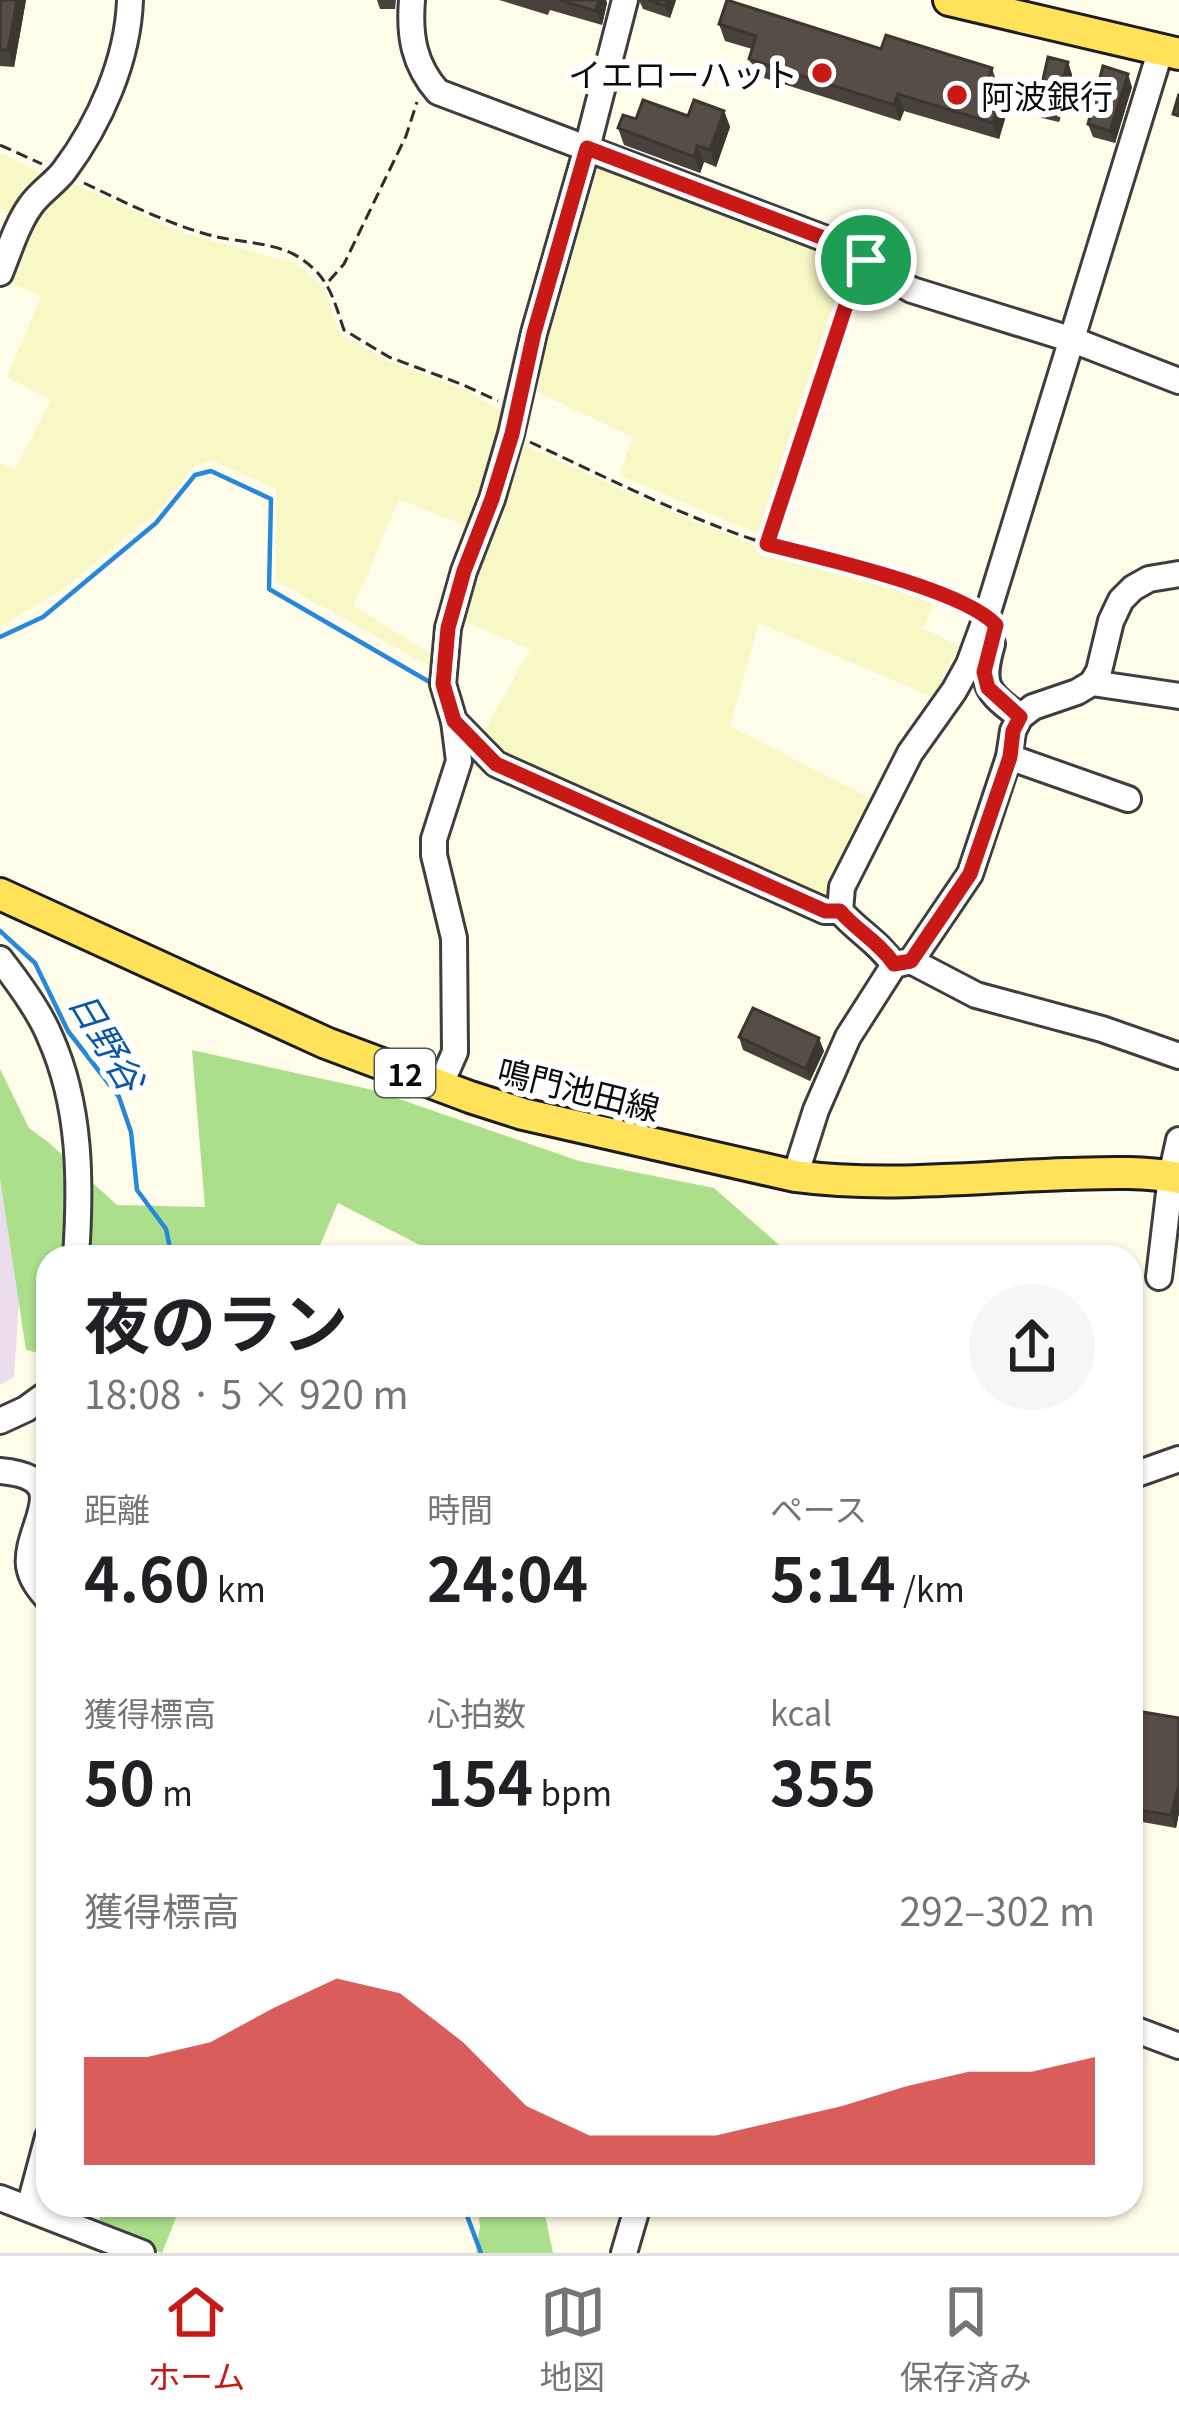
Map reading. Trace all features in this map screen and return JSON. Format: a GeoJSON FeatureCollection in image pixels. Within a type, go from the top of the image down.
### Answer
{"type":"FeatureCollection","features":[{"type":"Feature","properties":{"kind":"main road"},"geometry":{"type":"LineString","coordinates":[[949,0],[1170,52]]}},
{"type":"Feature","properties":{"kind":"main road","name":"鳴門池田線"},"geometry":{"type":"LineString","coordinates":[[0,894],[326,1043],[523,1114],[833,1181],[1110,1173],[1175,1177]]}},
{"type":"Feature","properties":{"kind":"street"},"geometry":{"type":"LineString","coordinates":[[0,273],[31,205],[63,172],[93,125],[115,77],[129,24],[130,0]]}},
{"type":"Feature","properties":{"kind":"street"},"geometry":{"type":"LineString","coordinates":[[412,0],[416,58],[438,92],[842,245],[912,290],[1072,340],[1179,381]]}},
{"type":"Feature","properties":{"kind":"street"},"geometry":{"type":"LineString","coordinates":[[440,1086],[455,1052],[454,938],[434,855],[434,838],[459,761],[443,684],[448,628],[514,422],[625,0]]}},
{"type":"Feature","properties":{"kind":"street"},"geometry":{"type":"LineString","coordinates":[[1170,52],[969,664],[910,753],[842,887],[840,911],[903,963],[976,995],[1102,1029],[1179,1057]]}},
{"type":"Feature","properties":{"kind":"street"},"geometry":{"type":"LineString","coordinates":[[795,1176],[816,1110],[848,1036],[970,874],[1020,717],[1092,682],[1121,600],[1149,579],[1179,574]]}},
{"type":"Feature","properties":{"kind":"street"},"geometry":{"type":"LineString","coordinates":[[987,615],[996,625],[984,672],[988,688],[1020,717]]}},
{"type":"Feature","properties":{"kind":"street"},"geometry":{"type":"LineString","coordinates":[[1092,682],[1179,696]]}},
{"type":"Feature","properties":{"kind":"street"},"geometry":{"type":"LineString","coordinates":[[454,721],[496,764],[825,911],[840,911]]}},
{"type":"Feature","properties":{"kind":"street"},"geometry":{"type":"LineString","coordinates":[[1010,757],[1128,799]]}},
{"type":"Feature","properties":{"kind":"street"},"geometry":{"type":"LineString","coordinates":[[0,958],[50,1034],[76,1123],[77,1245]]}},
{"type":"Feature","properties":{"kind":"street"},"geometry":{"type":"LineString","coordinates":[[1159,1277],[1179,1140]]}},
{"type":"Feature","properties":{"kind":"street"},"geometry":{"type":"LineString","coordinates":[[0,1421],[36,1402]]}},
{"type":"Feature","properties":{"kind":"street"},"geometry":{"type":"LineString","coordinates":[[1143,1472],[1179,1459]]}},
{"type":"Feature","properties":{"kind":"street"},"geometry":{"type":"LineString","coordinates":[[0,1471],[36,1483]]}},
{"type":"Feature","properties":{"kind":"street"},"geometry":{"type":"LineString","coordinates":[[36,1530],[29,1549],[29,1569],[36,1584]]}},
{"type":"Feature","properties":{"kind":"street"},"geometry":{"type":"LineString","coordinates":[[1143,2032],[1179,2046]]}},
{"type":"Feature","properties":{"kind":"street"},"geometry":{"type":"LineString","coordinates":[[28,2207],[36,2179]]}},
{"type":"Feature","properties":{"kind":"street"},"geometry":{"type":"LineString","coordinates":[[0,2198],[36,2210]]}},
{"type":"Feature","properties":{"kind":"street"},"geometry":{"type":"LineString","coordinates":[[53,2217],[142,2253]]}},
{"type":"Feature","properties":{"kind":"street"},"geometry":{"type":"LineString","coordinates":[[624,2253],[634,2217]]}},
{"type":"Feature","properties":{"kind":"path"},"geometry":{"type":"LineString","coordinates":[[328,283],[344,263],[406,136],[425,78]]}},
{"type":"Feature","properties":{"kind":"path"},"geometry":{"type":"LineString","coordinates":[[0,145],[153,216],[300,257],[328,283],[344,330],[388,357],[461,384],[514,422],[657,502],[767,544],[867,570],[987,615]]}},
{"type":"Feature","properties":{"kind":"path"},"geometry":{"type":"LineString","coordinates":[[767,544],[849,296],[858,286],[889,278]]}},
{"type":"Feature","properties":{"kind":"shaded area"},"geometry":{"type":"Polygon","coordinates":[[[0,1179],[19,1303],[14,1377],[0,1385],[0,1179]]]}},
{"type":"Feature","properties":{"kind":"green space"},"geometry":{"type":"Polygon","coordinates":[[[0,153],[46,175],[22,188],[11,214],[0,209],[0,153]]]}},
{"type":"Feature","properties":{"kind":"green space"},"geometry":{"type":"Polygon","coordinates":[[[600,160],[839,252],[870,274],[839,294],[761,535],[619,475],[633,437],[539,393],[540,368],[600,160]]]}},
{"type":"Feature","properties":{"kind":"green space"},"geometry":{"type":"Polygon","coordinates":[[[74,184],[182,233],[296,263],[324,287],[340,334],[388,361],[467,391],[504,413],[505,427],[469,527],[399,499],[354,606],[434,656],[433,668],[276,581],[276,489],[212,460],[195,466],[159,510],[63,589],[0,627],[0,463],[15,469],[51,400],[7,377],[41,296],[2,279],[39,213],[65,186],[74,184]]]}},
{"type":"Feature","properties":{"kind":"green space"},"geometry":{"type":"Polygon","coordinates":[[[522,444],[692,521],[792,558],[868,574],[936,599],[923,628],[959,646],[933,697],[759,623],[730,726],[871,799],[829,879],[826,900],[496,758],[480,739],[530,649],[463,621],[522,444]]]}},
{"type":"Feature","properties":{"kind":"green space"},"geometry":{"type":"Polygon","coordinates":[[[192,1050],[373,1090],[579,1161],[714,1188],[779,1245],[420,1245],[338,1203],[320,1245],[36,1245],[36,1352],[26,1350],[0,1179],[0,1069],[29,1128],[117,1205],[205,1207],[192,1050]]]}},
{"type":"Feature","properties":{"kind":"green space"},"geometry":{"type":"Polygon","coordinates":[[[100,2217],[176,2217],[162,2253],[96,2228],[100,2217]]]}},
{"type":"Feature","properties":{"kind":"green space"},"geometry":{"type":"Polygon","coordinates":[[[479,2217],[546,2217],[553,2253],[476,2253],[479,2217]]]}},
{"type":"Feature","properties":{"kind":"building"},"geometry":{"type":"Polygon","coordinates":[[[0,0],[17,0],[8,50],[0,50],[0,0]]]}},
{"type":"Feature","properties":{"kind":"building"},"geometry":{"type":"Polygon","coordinates":[[[559,0],[599,0],[596,11],[559,0]]]}},
{"type":"Feature","properties":{"kind":"building"},"geometry":{"type":"Polygon","coordinates":[[[727,0],[881,49],[886,35],[992,68],[988,80],[1004,85],[993,123],[898,94],[894,105],[749,59],[756,36],[719,24],[727,0]]]}},
{"type":"Feature","properties":{"kind":"building"},"geometry":{"type":"Polygon","coordinates":[[[1048,57],[1068,62],[1055,110],[1037,106],[1048,57]]]}},
{"type":"Feature","properties":{"kind":"building"},"geometry":{"type":"Polygon","coordinates":[[[1103,66],[1128,74],[1110,131],[1088,124],[1103,66]]]}},
{"type":"Feature","properties":{"kind":"building"},"geometry":{"type":"Polygon","coordinates":[[[643,100],[688,116],[694,100],[724,111],[710,150],[697,146],[694,157],[618,128],[623,115],[636,119],[643,100]]]}},
{"type":"Feature","properties":{"kind":"building"},"geometry":{"type":"Polygon","coordinates":[[[753,1008],[819,1038],[806,1069],[739,1037],[753,1008]]]}},
{"type":"Feature","properties":{"kind":"building"},"geometry":{"type":"Polygon","coordinates":[[[1143,1712],[1179,1718],[1179,1785],[1171,1815],[1143,1811],[1143,1712]]]}},
{"type":"Feature","properties":{"kind":"waterway"},"geometry":{"type":"LineString","coordinates":[[0,637],[43,617],[156,523],[195,475],[211,471],[271,499],[269,589],[433,684]]}},
{"type":"Feature","properties":{"kind":"waterway","name":"日野谷"},"geometry":{"type":"LineString","coordinates":[[0,931],[35,963],[68,1031],[119,1097],[131,1132],[137,1190],[166,1229],[169,1245]]}},
{"type":"Feature","properties":{"kind":"waterway","name":"日野谷"},"geometry":{"type":"LineString","coordinates":[[468,2217],[481,2253]]}},
{"type":"Feature","properties":{"kind":"place","name":"イエローハット"},"geometry":{"type":"Point","coordinates":[822,73]}},
{"type":"Feature","properties":{"kind":"place","name":"阿波銀行"},"geometry":{"type":"Point","coordinates":[957,95]}},
{"type":"Feature","properties":{"kind":"route"},"geometry":{"type":"LineString","coordinates":[[587,148],[842,245],[866,260],[889,278],[858,286],[849,296],[767,544],[867,570],[987,615],[996,625],[984,672],[988,688],[1020,717],[970,874],[911,961],[894,964],[840,911],[825,911],[496,764],[454,721],[443,684],[448,628],[512,434],[534,333],[587,148]]}}]}
